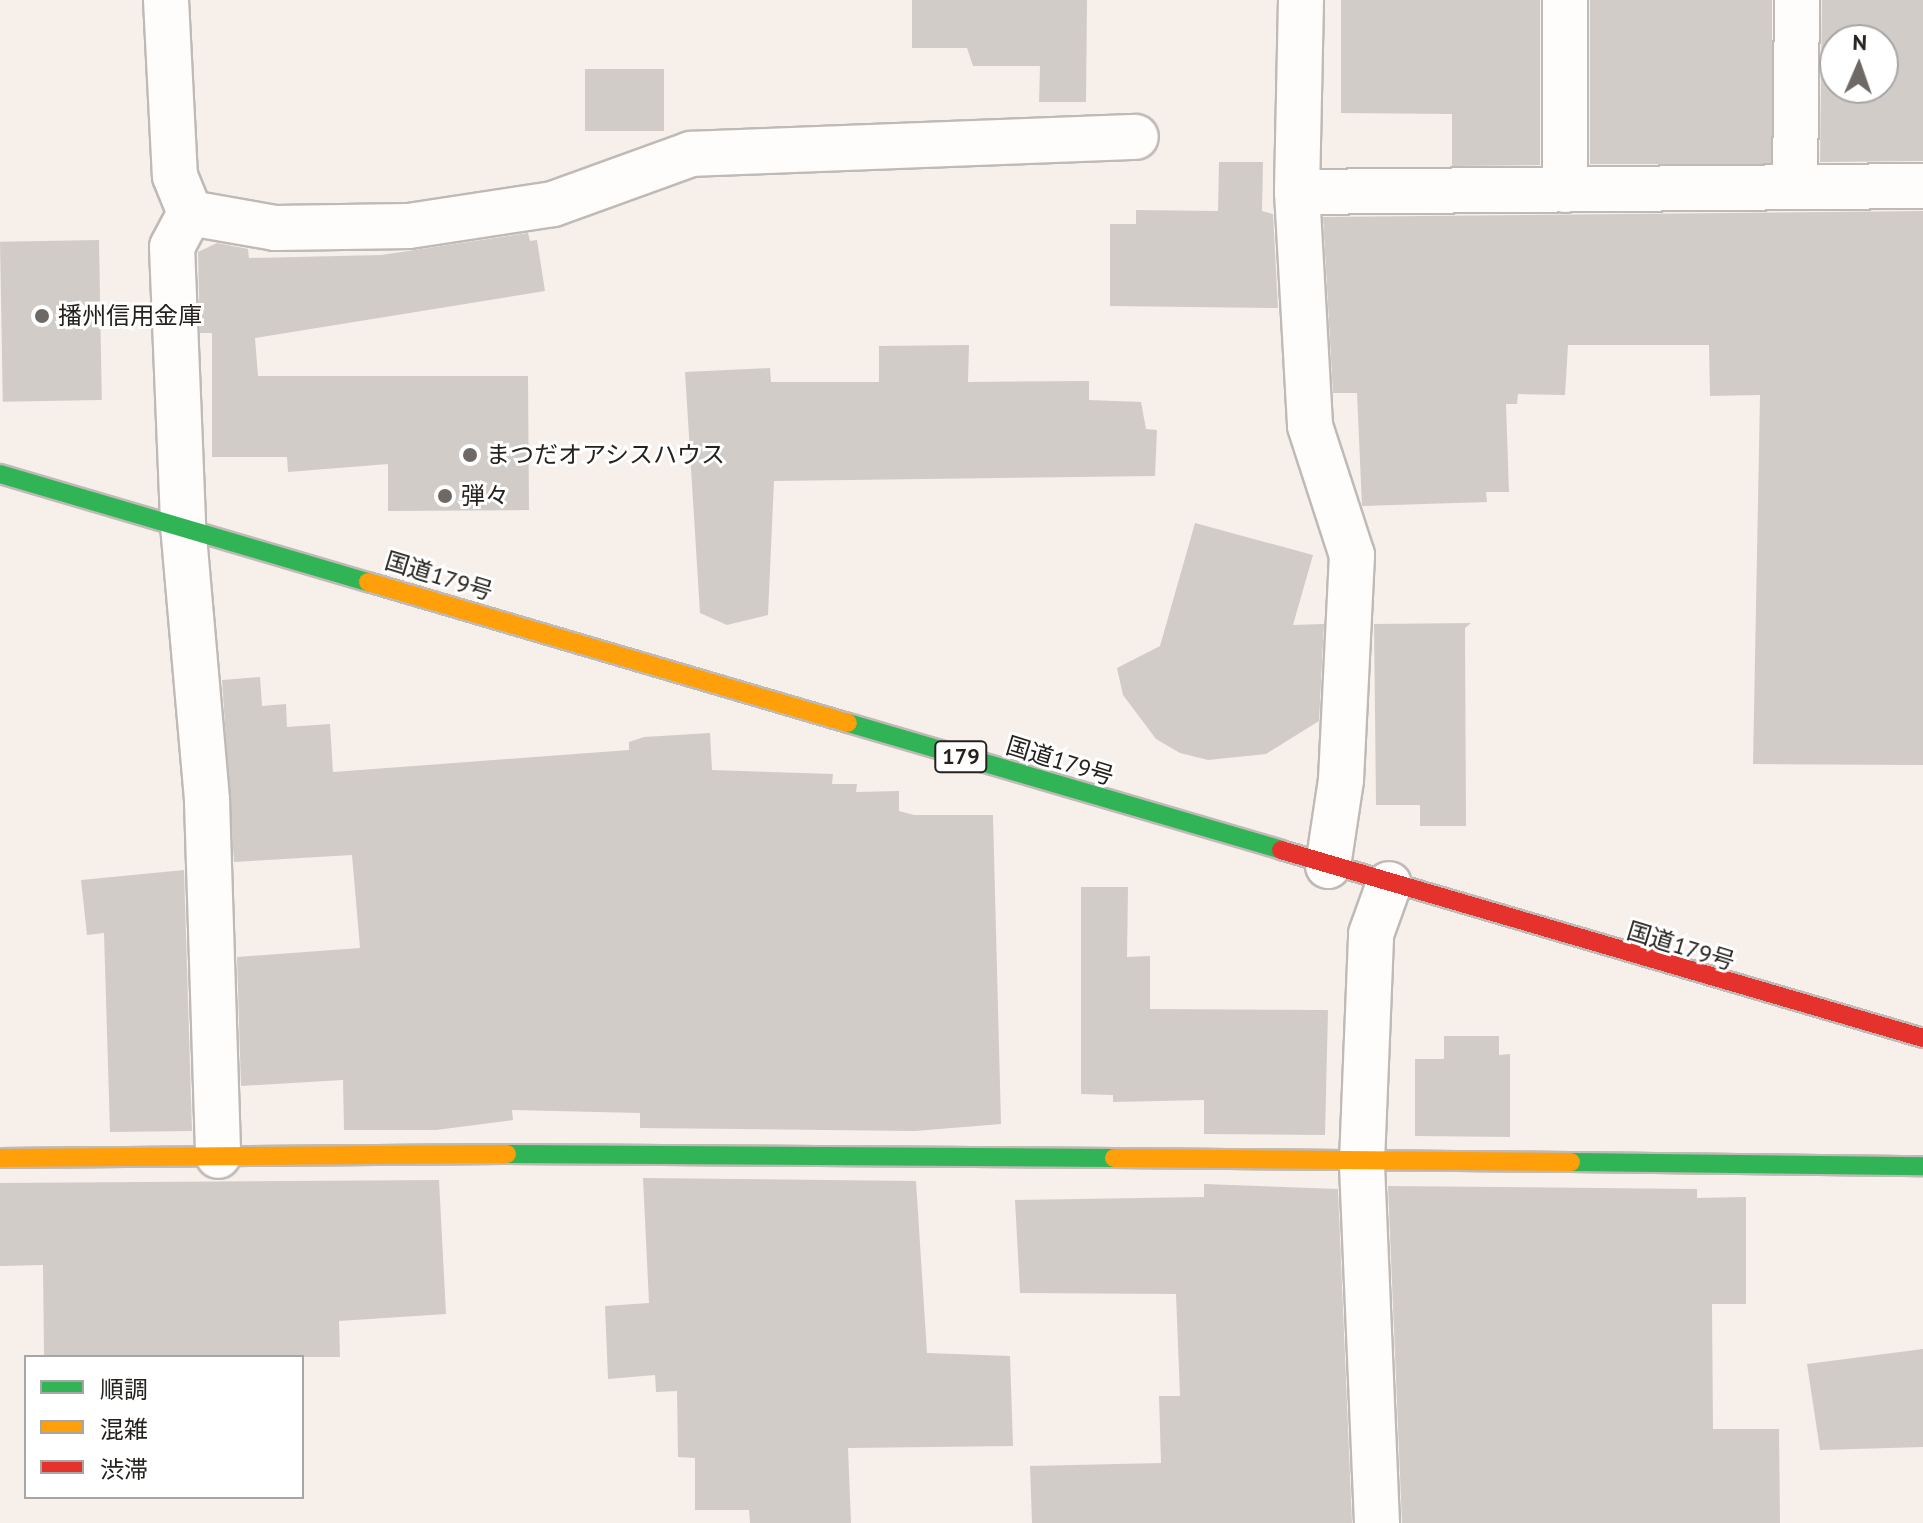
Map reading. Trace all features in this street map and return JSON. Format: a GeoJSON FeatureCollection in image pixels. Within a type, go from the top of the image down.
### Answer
{"type":"FeatureCollection","features":[{"type":"Feature","properties":{"kind":"main road","name":"国道179号"},"geometry":{"type":"LineString","coordinates":[[0,474],[183,525],[1389,884],[1923,1038]]}},
{"type":"Feature","properties":{"kind":"main road"},"geometry":{"type":"LineString","coordinates":[[0,1158],[218,1156],[1923,1166]]}},
{"type":"Feature","properties":{"kind":"street"},"geometry":{"type":"LineString","coordinates":[[166,0],[175,176],[190,213],[172,247],[183,525],[207,801],[218,1156]]}},
{"type":"Feature","properties":{"kind":"street"},"geometry":{"type":"LineString","coordinates":[[1301,0],[1297,192],[1310,426],[1352,555],[1341,780],[1328,866]]}},
{"type":"Feature","properties":{"kind":"street"},"geometry":{"type":"LineString","coordinates":[[1565,0],[1565,190]]}},
{"type":"Feature","properties":{"kind":"street"},"geometry":{"type":"LineString","coordinates":[[1795,187],[1797,0]]}},
{"type":"Feature","properties":{"kind":"street"},"geometry":{"type":"LineString","coordinates":[[190,213],[275,228],[409,226],[553,204],[691,154],[1136,137]]}},
{"type":"Feature","properties":{"kind":"street"},"geometry":{"type":"LineString","coordinates":[[1297,192],[1923,186]]}},
{"type":"Feature","properties":{"kind":"street"},"geometry":{"type":"LineString","coordinates":[[1377,1523],[1362,1162],[1371,934],[1389,884]]}},
{"type":"Feature","properties":{"kind":"building"},"geometry":{"type":"Polygon","coordinates":[[[912,0],[1087,0],[1086,102],[1039,102],[1040,66],[973,66],[967,48],[912,48],[912,0]]]}},
{"type":"Feature","properties":{"kind":"building"},"geometry":{"type":"Polygon","coordinates":[[[1341,0],[1540,0],[1540,165],[1452,166],[1452,114],[1341,113],[1341,0]]]}},
{"type":"Feature","properties":{"kind":"building"},"geometry":{"type":"Polygon","coordinates":[[[1590,0],[1772,0],[1772,164],[1590,164],[1590,0]]]}},
{"type":"Feature","properties":{"kind":"building"},"geometry":{"type":"Polygon","coordinates":[[[1822,0],[1923,0],[1923,161],[1820,162],[1821,104],[1899,104],[1899,24],[1822,24],[1822,0]]]}},
{"type":"Feature","properties":{"kind":"building"},"geometry":{"type":"Polygon","coordinates":[[[585,69],[664,69],[664,131],[585,131],[585,69]]]}},
{"type":"Feature","properties":{"kind":"building"},"geometry":{"type":"Polygon","coordinates":[[[1219,162],[1263,162],[1262,211],[1273,214],[1278,308],[1110,306],[1110,224],[1136,224],[1136,210],[1218,211],[1219,162]]]}},
{"type":"Feature","properties":{"kind":"building"},"geometry":{"type":"Polygon","coordinates":[[[1923,211],[1923,765],[1753,764],[1760,395],[1710,396],[1709,345],[1568,345],[1565,395],[1518,394],[1517,404],[1506,404],[1509,492],[1486,492],[1487,502],[1362,506],[1357,393],[1333,393],[1323,217],[1923,211]]]}},
{"type":"Feature","properties":{"kind":"building"},"geometry":{"type":"Polygon","coordinates":[[[528,233],[530,241],[537,240],[545,291],[255,338],[258,376],[528,376],[529,510],[388,511],[388,464],[288,472],[287,457],[212,457],[212,333],[200,333],[198,252],[217,243],[248,249],[249,258],[381,255],[528,233]]]}},
{"type":"Feature","properties":{"kind":"building"},"geometry":{"type":"Polygon","coordinates":[[[99,240],[102,400],[3,402],[0,242],[99,240]]]}},
{"type":"Feature","properties":{"kind":"building"},"geometry":{"type":"Polygon","coordinates":[[[969,345],[968,382],[1089,381],[1089,400],[1141,402],[1146,429],[1157,430],[1155,476],[774,481],[768,615],[727,625],[700,613],[685,372],[770,368],[771,382],[879,382],[879,346],[969,345]]]}},
{"type":"Feature","properties":{"kind":"building"},"geometry":{"type":"Polygon","coordinates":[[[1195,523],[1313,555],[1293,625],[1324,624],[1319,721],[1266,754],[1208,760],[1180,753],[1156,739],[1123,695],[1117,668],[1160,646],[1195,523]]]}},
{"type":"Feature","properties":{"kind":"building"},"geometry":{"type":"Polygon","coordinates":[[[1471,623],[1465,628],[1466,826],[1420,826],[1420,805],[1376,805],[1374,624],[1471,623]]]}},
{"type":"Feature","properties":{"kind":"building"},"geometry":{"type":"Polygon","coordinates":[[[260,677],[262,706],[286,704],[287,727],[330,724],[333,772],[629,750],[629,742],[644,737],[710,733],[712,770],[833,774],[832,784],[857,784],[856,792],[899,791],[899,811],[914,815],[993,815],[1001,1124],[915,1131],[640,1128],[640,1113],[512,1110],[513,1120],[436,1130],[344,1130],[343,1080],[241,1086],[237,957],[360,948],[352,855],[234,862],[222,680],[260,677]]]}},
{"type":"Feature","properties":{"kind":"building"},"geometry":{"type":"Polygon","coordinates":[[[184,870],[192,1131],[110,1132],[104,933],[87,935],[81,880],[184,870]]]}},
{"type":"Feature","properties":{"kind":"building"},"geometry":{"type":"Polygon","coordinates":[[[1081,887],[1128,887],[1127,957],[1150,956],[1150,1009],[1328,1010],[1325,1135],[1204,1134],[1204,1100],[1113,1102],[1113,1095],[1081,1094],[1081,887]]]}},
{"type":"Feature","properties":{"kind":"building"},"geometry":{"type":"Polygon","coordinates":[[[1444,1036],[1499,1036],[1499,1055],[1510,1054],[1510,1137],[1415,1136],[1415,1059],[1444,1059],[1444,1036]]]}},
{"type":"Feature","properties":{"kind":"building"},"geometry":{"type":"Polygon","coordinates":[[[643,1178],[916,1181],[927,1353],[1010,1356],[1013,1446],[848,1448],[851,1523],[750,1523],[749,1510],[695,1510],[695,1458],[678,1457],[677,1391],[656,1392],[655,1375],[608,1379],[605,1306],[649,1303],[643,1178]]]}},
{"type":"Feature","properties":{"kind":"building"},"geometry":{"type":"Polygon","coordinates":[[[439,1180],[446,1314],[339,1321],[340,1357],[44,1355],[43,1265],[0,1266],[0,1183],[439,1180]]]}},
{"type":"Feature","properties":{"kind":"building"},"geometry":{"type":"Polygon","coordinates":[[[1204,1184],[1338,1189],[1352,1523],[1032,1523],[1030,1466],[1161,1463],[1159,1396],[1180,1396],[1176,1294],[1020,1293],[1015,1200],[1204,1197],[1204,1184]]]}},
{"type":"Feature","properties":{"kind":"building"},"geometry":{"type":"Polygon","coordinates":[[[1388,1186],[1697,1189],[1697,1198],[1746,1197],[1746,1304],[1712,1304],[1713,1429],[1779,1429],[1780,1523],[1402,1523],[1388,1186]]]}},
{"type":"Feature","properties":{"kind":"building"},"geometry":{"type":"Polygon","coordinates":[[[1923,1349],[1923,1447],[1820,1450],[1807,1364],[1923,1349]]]}},
{"type":"Feature","properties":{"kind":"traffic: fast"},"geometry":{"type":"LineString","coordinates":[[0,474],[368,582]]}},
{"type":"Feature","properties":{"kind":"traffic: fast"},"geometry":{"type":"LineString","coordinates":[[848,723],[1281,850]]}},
{"type":"Feature","properties":{"kind":"traffic: fast"},"geometry":{"type":"LineString","coordinates":[[507,1154],[1114,1158]]}},
{"type":"Feature","properties":{"kind":"traffic: fast"},"geometry":{"type":"LineString","coordinates":[[1571,1162],[1923,1166]]}},
{"type":"Feature","properties":{"kind":"traffic: slow"},"geometry":{"type":"LineString","coordinates":[[368,582],[848,723]]}},
{"type":"Feature","properties":{"kind":"traffic: slow"},"geometry":{"type":"LineString","coordinates":[[0,1158],[507,1154]]}},
{"type":"Feature","properties":{"kind":"traffic: slow"},"geometry":{"type":"LineString","coordinates":[[1114,1158],[1571,1162]]}},
{"type":"Feature","properties":{"kind":"traffic: jam"},"geometry":{"type":"LineString","coordinates":[[1281,850],[1923,1038]]}},
{"type":"Feature","properties":{"kind":"place","name":"播州信用金庫"},"geometry":{"type":"Point","coordinates":[42,316]}},
{"type":"Feature","properties":{"kind":"place","name":"まつだオアシスハウス"},"geometry":{"type":"Point","coordinates":[470,455]}},
{"type":"Feature","properties":{"kind":"place","name":"弾々"},"geometry":{"type":"Point","coordinates":[445,496]}}]}
